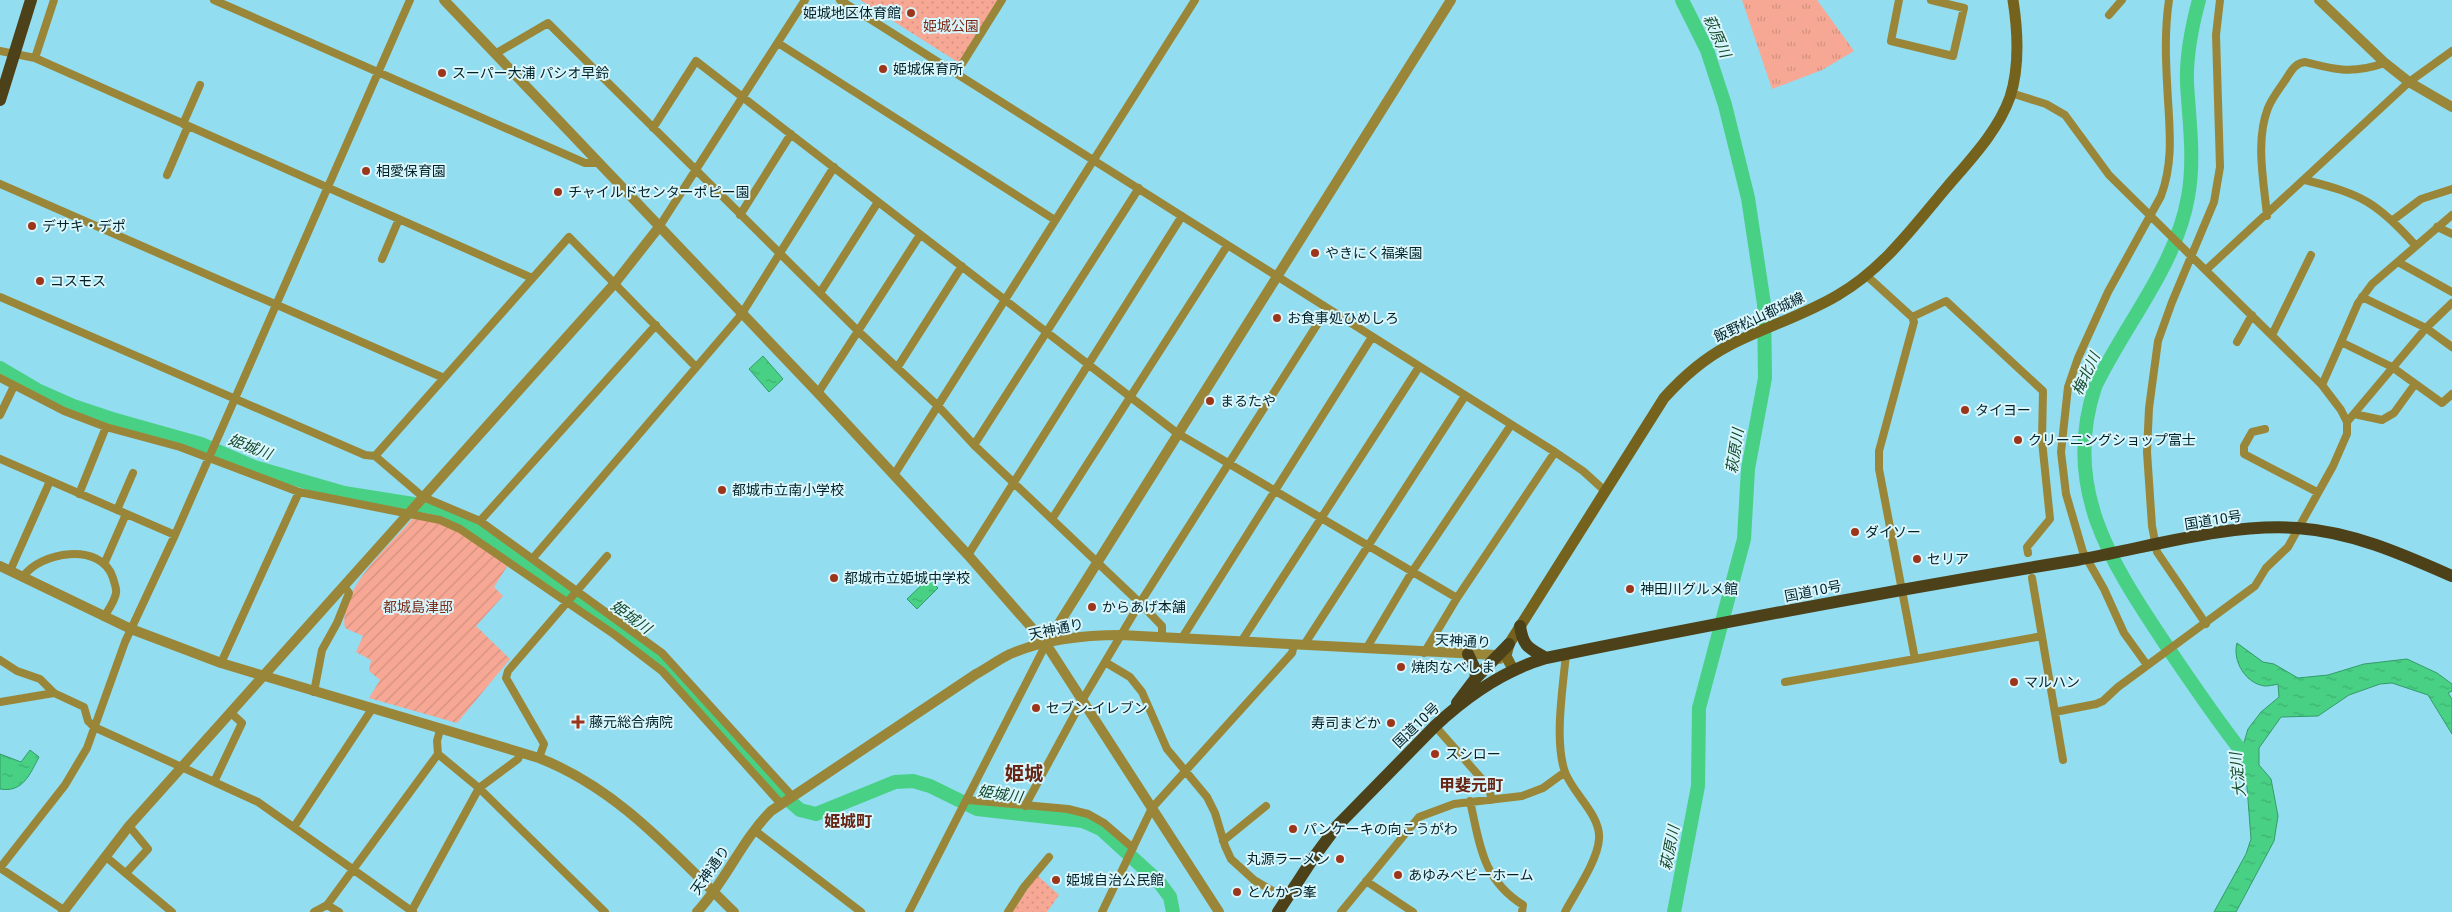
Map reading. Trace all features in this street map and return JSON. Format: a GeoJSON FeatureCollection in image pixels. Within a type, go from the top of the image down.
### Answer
{"type":"FeatureCollection","features":[{"type":"Feature","properties":{"kind":"highway"},"geometry":{"type":"LineString","coordinates":[[0,100],[31,0]]}},
{"type":"Feature","properties":{"kind":"highway","name":"国道10号"},"geometry":{"type":"LineString","coordinates":[[1278,912],[1337,826],[1434,726],[1451,712],[1514,671],[1526,664],[1546,658],[1901,589],[2156,546],[2209,535],[2273,527],[2298,528],[2361,539],[2396,551],[2452,576]]}},
{"type":"Feature","properties":{"kind":"highway"},"geometry":{"type":"LineString","coordinates":[[1520,626],[1522,639],[1527,648],[1546,658]]}},
{"type":"Feature","properties":{"kind":"highway"},"geometry":{"type":"LineString","coordinates":[[1451,712],[1476,678],[1496,655],[1509,644]]}},
{"type":"Feature","properties":{"kind":"highway"},"geometry":{"type":"LineString","coordinates":[[1468,654],[1475,669],[1476,678]]}},
{"type":"Feature","properties":{"kind":"main road","name":"飯野松山都城線"},"geometry":{"type":"LineString","coordinates":[[1509,644],[1664,398],[1706,359],[1728,346],[1821,305],[1867,276],[1891,253],[1975,154],[1994,127],[2010,93],[2017,47],[2012,0]]}},
{"type":"Feature","properties":{"kind":"main road"},"geometry":{"type":"LineString","coordinates":[[1509,644],[1506,656],[1514,671]]}},
{"type":"Feature","properties":{"kind":"street"},"geometry":{"type":"LineString","coordinates":[[35,58],[54,0]]}},
{"type":"Feature","properties":{"kind":"street"},"geometry":{"type":"LineString","coordinates":[[214,0],[586,163],[598,163]]}},
{"type":"Feature","properties":{"kind":"street"},"geometry":{"type":"LineString","coordinates":[[410,0],[175,535],[131,629],[87,748],[72,776],[0,868],[63,911],[129,826],[615,283],[659,227],[805,0]]}},
{"type":"Feature","properties":{"kind":"street"},"geometry":{"type":"LineString","coordinates":[[444,0],[818,393],[968,555],[1046,644],[1219,912]]}},
{"type":"Feature","properties":{"kind":"street"},"geometry":{"type":"LineString","coordinates":[[840,0],[957,72],[1419,368],[1555,452],[1583,471],[1605,492]]}},
{"type":"Feature","properties":{"kind":"street"},"geometry":{"type":"LineString","coordinates":[[957,72],[1002,0]]}},
{"type":"Feature","properties":{"kind":"street"},"geometry":{"type":"LineString","coordinates":[[894,475],[1195,0]]}},
{"type":"Feature","properties":{"kind":"street"},"geometry":{"type":"LineString","coordinates":[[909,912],[968,800],[1046,644],[1451,0]]}},
{"type":"Feature","properties":{"kind":"street"},"geometry":{"type":"LineString","coordinates":[[1899,0],[1891,41],[1954,56],[1964,8],[1935,0]]}},
{"type":"Feature","properties":{"kind":"street"},"geometry":{"type":"LineString","coordinates":[[2109,15],[2122,0]]}},
{"type":"Feature","properties":{"kind":"street"},"geometry":{"type":"LineString","coordinates":[[2147,665],[2124,633],[2076,534],[2066,494],[2061,452],[2068,387],[2078,358],[2108,292],[2151,217],[2167,181],[2171,154],[2166,69],[2169,0]]}},
{"type":"Feature","properties":{"kind":"street"},"geometry":{"type":"LineString","coordinates":[[2206,624],[2157,552],[2152,526],[2147,452],[2150,399],[2158,341],[2189,255],[2214,202],[2220,167],[2216,35],[2220,0]]}},
{"type":"Feature","properties":{"kind":"street"},"geometry":{"type":"LineString","coordinates":[[2325,2],[2385,63],[2409,82],[2452,107]]}},
{"type":"Feature","properties":{"kind":"street"},"geometry":{"type":"LineString","coordinates":[[495,54],[548,23],[859,332],[938,406],[974,445],[1140,603],[1162,626],[1162,636]]}},
{"type":"Feature","properties":{"kind":"street"},"geometry":{"type":"LineString","coordinates":[[778,42],[1054,220]]}},
{"type":"Feature","properties":{"kind":"street"},"geometry":{"type":"LineString","coordinates":[[0,51],[35,58],[532,278]]}},
{"type":"Feature","properties":{"kind":"street"},"geometry":{"type":"LineString","coordinates":[[2207,269],[2409,82],[2452,51]]}},
{"type":"Feature","properties":{"kind":"street"},"geometry":{"type":"LineString","coordinates":[[653,128],[696,61],[1178,433],[1457,598]]}},
{"type":"Feature","properties":{"kind":"street"},"geometry":{"type":"LineString","coordinates":[[2266,216],[2262,153],[2264,122],[2273,98],[2294,67],[2300,62],[2305,62],[2340,71],[2368,68],[2385,63]]}},
{"type":"Feature","properties":{"kind":"street"},"geometry":{"type":"LineString","coordinates":[[167,175],[200,85]]}},
{"type":"Feature","properties":{"kind":"street"},"geometry":{"type":"LineString","coordinates":[[2010,93],[2046,104],[2065,115],[2109,175],[2189,255],[2207,269],[2322,385],[2342,410],[2347,422],[2346,434],[2332,466],[2288,546],[2266,568],[2255,586],[2206,624],[2118,687],[2104,701],[2056,712]]}},
{"type":"Feature","properties":{"kind":"street"},"geometry":{"type":"LineString","coordinates":[[740,215],[791,134]]}},
{"type":"Feature","properties":{"kind":"street"},"geometry":{"type":"LineString","coordinates":[[533,558],[741,314],[781,254],[834,168]]}},
{"type":"Feature","properties":{"kind":"street"},"geometry":{"type":"LineString","coordinates":[[2305,180],[2347,190],[2378,207],[2393,220],[2416,246]]}},
{"type":"Feature","properties":{"kind":"street"},"geometry":{"type":"LineString","coordinates":[[0,184],[444,378]]}},
{"type":"Feature","properties":{"kind":"street"},"geometry":{"type":"LineString","coordinates":[[974,445],[1139,188]]}},
{"type":"Feature","properties":{"kind":"street"},"geometry":{"type":"LineString","coordinates":[[2393,220],[2421,199],[2452,189]]}},
{"type":"Feature","properties":{"kind":"street"},"geometry":{"type":"LineString","coordinates":[[820,293],[878,202]]}},
{"type":"Feature","properties":{"kind":"street"},"geometry":{"type":"LineString","coordinates":[[2322,385],[2362,297],[2372,284],[2452,215]]}},
{"type":"Feature","properties":{"kind":"street"},"geometry":{"type":"LineString","coordinates":[[968,555],[1182,216]]}},
{"type":"Feature","properties":{"kind":"street"},"geometry":{"type":"LineString","coordinates":[[382,259],[399,219]]}},
{"type":"Feature","properties":{"kind":"street"},"geometry":{"type":"LineString","coordinates":[[2438,227],[2452,234]]}},
{"type":"Feature","properties":{"kind":"street"},"geometry":{"type":"LineString","coordinates":[[818,393],[920,235]]}},
{"type":"Feature","properties":{"kind":"street"},"geometry":{"type":"LineString","coordinates":[[375,456],[569,237],[696,367]]}},
{"type":"Feature","properties":{"kind":"street"},"geometry":{"type":"LineString","coordinates":[[1052,519],[1227,246]]}},
{"type":"Feature","properties":{"kind":"street"},"geometry":{"type":"LineString","coordinates":[[2272,335],[2312,255]]}},
{"type":"Feature","properties":{"kind":"street"},"geometry":{"type":"LineString","coordinates":[[2398,262],[2452,292]]}},
{"type":"Feature","properties":{"kind":"street"},"geometry":{"type":"LineString","coordinates":[[897,368],[962,266]]}},
{"type":"Feature","properties":{"kind":"street"},"geometry":{"type":"LineString","coordinates":[[1867,276],[1912,317],[1912,328],[1879,451],[1879,469],[1915,659]]}},
{"type":"Feature","properties":{"kind":"street"},"geometry":{"type":"LineString","coordinates":[[0,297],[365,455],[375,456],[423,497],[480,521],[662,653],[792,796]]}},
{"type":"Feature","properties":{"kind":"street"},"geometry":{"type":"LineString","coordinates":[[2362,297],[2426,328],[2452,348]]}},
{"type":"Feature","properties":{"kind":"street"},"geometry":{"type":"LineString","coordinates":[[1912,317],[1946,301],[2043,391],[2042,441],[2050,519],[2027,547],[2028,553]]}},
{"type":"Feature","properties":{"kind":"street"},"geometry":{"type":"LineString","coordinates":[[2347,422],[2426,328],[2452,303]]}},
{"type":"Feature","properties":{"kind":"street"},"geometry":{"type":"LineString","coordinates":[[1024,806],[1083,699],[1140,603],[1327,309]]}},
{"type":"Feature","properties":{"kind":"street"},"geometry":{"type":"LineString","coordinates":[[2238,342],[2252,315]]}},
{"type":"Feature","properties":{"kind":"street"},"geometry":{"type":"LineString","coordinates":[[480,521],[656,325]]}},
{"type":"Feature","properties":{"kind":"street"},"geometry":{"type":"LineString","coordinates":[[1182,638],[1372,337]]}},
{"type":"Feature","properties":{"kind":"street"},"geometry":{"type":"LineString","coordinates":[[2341,342],[2392,367],[2442,403],[2452,394]]}},
{"type":"Feature","properties":{"kind":"street"},"geometry":{"type":"LineString","coordinates":[[1241,642],[1419,368]]}},
{"type":"Feature","properties":{"kind":"street"},"geometry":{"type":"LineString","coordinates":[[0,378],[46,404],[106,427],[209,458],[299,492],[440,520],[460,529],[568,603],[662,671],[782,803]]}},
{"type":"Feature","properties":{"kind":"street"},"geometry":{"type":"LineString","coordinates":[[2354,414],[2382,420],[2394,413],[2415,384]]}},
{"type":"Feature","properties":{"kind":"street"},"geometry":{"type":"LineString","coordinates":[[0,415],[14,386]]}},
{"type":"Feature","properties":{"kind":"street"},"geometry":{"type":"LineString","coordinates":[[1102,912],[1152,808],[1299,645],[1368,545],[1465,396]]}},
{"type":"Feature","properties":{"kind":"street"},"geometry":{"type":"LineString","coordinates":[[1366,649],[1412,572],[1511,425]]}},
{"type":"Feature","properties":{"kind":"street"},"geometry":{"type":"LineString","coordinates":[[79,494],[106,427]]}},
{"type":"Feature","properties":{"kind":"street"},"geometry":{"type":"LineString","coordinates":[[2265,429],[2252,432],[2244,446],[2244,454],[2318,492]]}},
{"type":"Feature","properties":{"kind":"street"},"geometry":{"type":"LineString","coordinates":[[1424,652],[1457,598],[1555,452]]}},
{"type":"Feature","properties":{"kind":"street"},"geometry":{"type":"LineString","coordinates":[[0,459],[175,535]]}},
{"type":"Feature","properties":{"kind":"street"},"geometry":{"type":"LineString","coordinates":[[117,510],[133,473]]}},
{"type":"Feature","properties":{"kind":"street"},"geometry":{"type":"LineString","coordinates":[[50,481],[5,568],[131,629],[221,663],[564,767],[615,799],[644,824],[734,912]]}},
{"type":"Feature","properties":{"kind":"street"},"geometry":{"type":"LineString","coordinates":[[221,663],[299,492]]}},
{"type":"Feature","properties":{"kind":"street"},"geometry":{"type":"LineString","coordinates":[[104,617],[116,596],[116,590],[105,562],[126,514]]}},
{"type":"Feature","properties":{"kind":"street"},"geometry":{"type":"LineString","coordinates":[[23,577],[28,569],[54,557],[85,554],[105,562]]}},
{"type":"Feature","properties":{"kind":"street"},"geometry":{"type":"LineString","coordinates":[[539,758],[544,744],[506,678],[508,671],[607,556]]}},
{"type":"Feature","properties":{"kind":"street"},"geometry":{"type":"LineString","coordinates":[[2032,578],[2063,760]]}},
{"type":"Feature","properties":{"kind":"street"},"geometry":{"type":"LineString","coordinates":[[314,692],[322,650],[338,623],[349,593],[344,586]]}},
{"type":"Feature","properties":{"kind":"street","name":"天神通り"},"geometry":{"type":"LineString","coordinates":[[697,912],[714,893],[754,830],[771,811],[976,674],[1009,655],[1046,644],[1070,637],[1162,636],[1241,642],[1496,655],[1514,671]]}},
{"type":"Feature","properties":{"kind":"street"},"geometry":{"type":"LineString","coordinates":[[1785,682],[2042,636]]}},
{"type":"Feature","properties":{"kind":"street"},"geometry":{"type":"LineString","coordinates":[[1565,912],[1593,858],[1599,839],[1594,819],[1565,772],[1559,741],[1566,654]]}},
{"type":"Feature","properties":{"kind":"street"},"geometry":{"type":"LineString","coordinates":[[0,660],[17,671],[40,679],[54,693],[84,707],[88,721],[94,727],[258,802],[412,912],[479,788],[518,760],[521,753]]}},
{"type":"Feature","properties":{"kind":"street"},"geometry":{"type":"LineString","coordinates":[[1105,662],[1130,677],[1142,692],[1167,748],[1207,797],[1215,813],[1223,841],[1231,858],[1254,880],[1286,899]]}},
{"type":"Feature","properties":{"kind":"street"},"geometry":{"type":"LineString","coordinates":[[0,702],[54,693]]}},
{"type":"Feature","properties":{"kind":"street"},"geometry":{"type":"LineString","coordinates":[[294,827],[372,709]]}},
{"type":"Feature","properties":{"kind":"street"},"geometry":{"type":"LineString","coordinates":[[214,782],[242,723],[231,712]]}},
{"type":"Feature","properties":{"kind":"street"},"geometry":{"type":"LineString","coordinates":[[1434,726],[1488,786],[1492,800]]}},
{"type":"Feature","properties":{"kind":"street"},"geometry":{"type":"LineString","coordinates":[[314,912],[327,905],[438,754],[437,741],[440,730]]}},
{"type":"Feature","properties":{"kind":"street"},"geometry":{"type":"LineString","coordinates":[[438,754],[479,788],[605,912]]}},
{"type":"Feature","properties":{"kind":"street"},"geometry":{"type":"LineString","coordinates":[[1341,912],[1419,817],[1454,804],[1522,796],[1543,788],[1565,772]]}},
{"type":"Feature","properties":{"kind":"street"},"geometry":{"type":"LineString","coordinates":[[968,800],[1068,809],[1088,814],[1104,823],[1132,849]]}},
{"type":"Feature","properties":{"kind":"street"},"geometry":{"type":"LineString","coordinates":[[1470,801],[1481,850],[1490,873],[1505,894],[1523,905],[1522,912]]}},
{"type":"Feature","properties":{"kind":"street"},"geometry":{"type":"LineString","coordinates":[[1223,841],[1266,806]]}},
{"type":"Feature","properties":{"kind":"street"},"geometry":{"type":"LineString","coordinates":[[126,873],[148,849],[129,826]]}},
{"type":"Feature","properties":{"kind":"street"},"geometry":{"type":"LineString","coordinates":[[754,830],[861,912]]}},
{"type":"Feature","properties":{"kind":"street"},"geometry":{"type":"LineString","coordinates":[[105,856],[172,912]]}},
{"type":"Feature","properties":{"kind":"street"},"geometry":{"type":"LineString","coordinates":[[1008,912],[1024,887],[1049,857]]}},
{"type":"Feature","properties":{"kind":"street"},"geometry":{"type":"LineString","coordinates":[[1366,881],[1413,912]]}},
{"type":"Feature","properties":{"kind":"street"},"geometry":{"type":"LineString","coordinates":[[327,905],[339,912]]}},
{"type":"Feature","properties":{"kind":"green space","name":"姫城公園"},"geometry":{"type":"Polygon","coordinates":[[[860,0],[998,0],[959,63],[860,0]]]}},
{"type":"Feature","properties":{"kind":"green space"},"geometry":{"type":"Polygon","coordinates":[[[1742,0],[1817,0],[1854,51],[1822,70],[1772,89],[1742,0]]]}},
{"type":"Feature","properties":{"kind":"green space","name":"都城島津邸"},"geometry":{"type":"Polygon","coordinates":[[[413,518],[437,521],[458,531],[508,565],[494,587],[503,596],[476,626],[510,659],[457,723],[369,698],[380,680],[369,671],[371,660],[356,652],[363,636],[345,628],[345,613],[358,583],[379,555],[413,518]]]}},
{"type":"Feature","properties":{"kind":"green space"},"geometry":{"type":"Polygon","coordinates":[[[1037,875],[1059,895],[1047,912],[1012,912],[1037,875]]]}},
{"type":"Feature","properties":{"kind":"water"},"geometry":{"type":"Polygon","coordinates":[[[763,356],[783,379],[769,392],[749,369],[763,356]]]}},
{"type":"Feature","properties":{"kind":"water"},"geometry":{"type":"Polygon","coordinates":[[[929,578],[938,588],[917,609],[907,599],[929,578]]]}},
{"type":"Feature","properties":{"kind":"water"},"geometry":{"type":"Polygon","coordinates":[[[2237,643],[2263,662],[2274,664],[2298,678],[2328,675],[2364,664],[2407,659],[2437,673],[2452,684],[2452,691],[2448,693],[2452,699],[2452,734],[2428,695],[2392,683],[2380,684],[2349,695],[2318,716],[2281,717],[2259,748],[2259,765],[2271,779],[2278,816],[2274,841],[2236,912],[2214,912],[2246,854],[2251,839],[2247,787],[2239,759],[2248,729],[2261,712],[2279,697],[2278,684],[2265,686],[2252,681],[2246,676],[2237,657],[2237,643]]]}},
{"type":"Feature","properties":{"kind":"water"},"geometry":{"type":"Polygon","coordinates":[[[30,750],[39,757],[29,776],[15,788],[0,789],[0,754],[21,762],[30,750]]]}},
{"type":"Feature","properties":{"kind":"waterway","name":"萩原川"},"geometry":{"type":"LineString","coordinates":[[1674,912],[1698,786],[1699,708],[1744,539],[1748,469],[1765,378],[1764,304],[1748,198],[1725,105],[1707,50],[1682,0]]}},
{"type":"Feature","properties":{"kind":"waterway","name":"梅北川"},"geometry":{"type":"LineString","coordinates":[[2199,0],[2187,62],[2191,168],[2188,197],[2182,222],[2173,247],[2161,271],[2095,387],[2086,423],[2084,458],[2088,490],[2097,522],[2126,582],[2195,688],[2250,762]]}},
{"type":"Feature","properties":{"kind":"waterway","name":"姫城川"},"geometry":{"type":"LineString","coordinates":[[0,368],[39,391],[73,406],[201,444],[254,467],[344,493],[432,507],[447,511],[473,525],[635,639],[663,662],[776,789],[800,810],[816,814],[895,782],[913,781],[930,786],[977,809],[1083,821],[1101,829],[1159,882],[1170,897],[1173,912]]}},
{"type":"Feature","properties":{"kind":"place","name":"姫城地区体育館"},"geometry":{"type":"Point","coordinates":[911,13]}},
{"type":"Feature","properties":{"kind":"place","name":"姫城保育所"},"geometry":{"type":"Point","coordinates":[883,69]}},
{"type":"Feature","properties":{"kind":"place","name":"スーパー大浦 パシオ早鈴"},"geometry":{"type":"Point","coordinates":[442,73]}},
{"type":"Feature","properties":{"kind":"place","name":"相愛保育園"},"geometry":{"type":"Point","coordinates":[366,171]}},
{"type":"Feature","properties":{"kind":"place","name":"チャイルドセンターポピー園"},"geometry":{"type":"Point","coordinates":[558,192]}},
{"type":"Feature","properties":{"kind":"place","name":"デサキ・デポ"},"geometry":{"type":"Point","coordinates":[32,226]}},
{"type":"Feature","properties":{"kind":"place","name":"やきにく福楽園"},"geometry":{"type":"Point","coordinates":[1315,253]}},
{"type":"Feature","properties":{"kind":"place","name":"コスモス"},"geometry":{"type":"Point","coordinates":[40,281]}},
{"type":"Feature","properties":{"kind":"place","name":"お食事処ひめしろ"},"geometry":{"type":"Point","coordinates":[1277,318]}},
{"type":"Feature","properties":{"kind":"place","name":"まるたや"},"geometry":{"type":"Point","coordinates":[1210,401]}},
{"type":"Feature","properties":{"kind":"place","name":"タイヨー"},"geometry":{"type":"Point","coordinates":[1965,410]}},
{"type":"Feature","properties":{"kind":"place","name":"クリーニングショップ富士"},"geometry":{"type":"Point","coordinates":[2018,440]}},
{"type":"Feature","properties":{"kind":"place","name":"都城市立南小学校"},"geometry":{"type":"Point","coordinates":[722,490]}},
{"type":"Feature","properties":{"kind":"place","name":"ダイソー"},"geometry":{"type":"Point","coordinates":[1855,532]}},
{"type":"Feature","properties":{"kind":"place","name":"セリア"},"geometry":{"type":"Point","coordinates":[1917,559]}},
{"type":"Feature","properties":{"kind":"place","name":"都城市立姫城中学校"},"geometry":{"type":"Point","coordinates":[834,578]}},
{"type":"Feature","properties":{"kind":"place","name":"神田川グルメ館"},"geometry":{"type":"Point","coordinates":[1630,589]}},
{"type":"Feature","properties":{"kind":"place","name":"からあげ本舗"},"geometry":{"type":"Point","coordinates":[1092,607]}},
{"type":"Feature","properties":{"kind":"place","name":"焼肉なべしま"},"geometry":{"type":"Point","coordinates":[1401,667]}},
{"type":"Feature","properties":{"kind":"place","name":"マルハン"},"geometry":{"type":"Point","coordinates":[2014,682]}},
{"type":"Feature","properties":{"kind":"place","name":"セブン-イレブン"},"geometry":{"type":"Point","coordinates":[1036,708]}},
{"type":"Feature","properties":{"kind":"place","name":"藤元総合病院"},"geometry":{"type":"Point","coordinates":[578,722]}},
{"type":"Feature","properties":{"kind":"place","name":"寿司まどか"},"geometry":{"type":"Point","coordinates":[1391,723]}},
{"type":"Feature","properties":{"kind":"place","name":"スシロー"},"geometry":{"type":"Point","coordinates":[1435,754]}},
{"type":"Feature","properties":{"kind":"place","name":"パンケーキの向こうがわ"},"geometry":{"type":"Point","coordinates":[1293,829]}},
{"type":"Feature","properties":{"kind":"place","name":"丸源ラーメン"},"geometry":{"type":"Point","coordinates":[1340,859]}},
{"type":"Feature","properties":{"kind":"place","name":"あゆみベビーホーム"},"geometry":{"type":"Point","coordinates":[1398,875]}},
{"type":"Feature","properties":{"kind":"place","name":"姫城自治公民館"},"geometry":{"type":"Point","coordinates":[1056,880]}},
{"type":"Feature","properties":{"kind":"place","name":"とんかつ峯"},"geometry":{"type":"Point","coordinates":[1237,892]}},
{"type":"Feature","properties":{"kind":"district","name":"姫城"},"geometry":{"type":"Point","coordinates":[1024,773]}},
{"type":"Feature","properties":{"kind":"district","name":"甲斐元町"},"geometry":{"type":"Point","coordinates":[1471,785]}},
{"type":"Feature","properties":{"kind":"district","name":"姫城町"},"geometry":{"type":"Point","coordinates":[848,821]}},
{"type":"Feature","properties":{"kind":"water label","name":"大淀川"},"geometry":{"type":"Point","coordinates":[2238,775]}}]}
